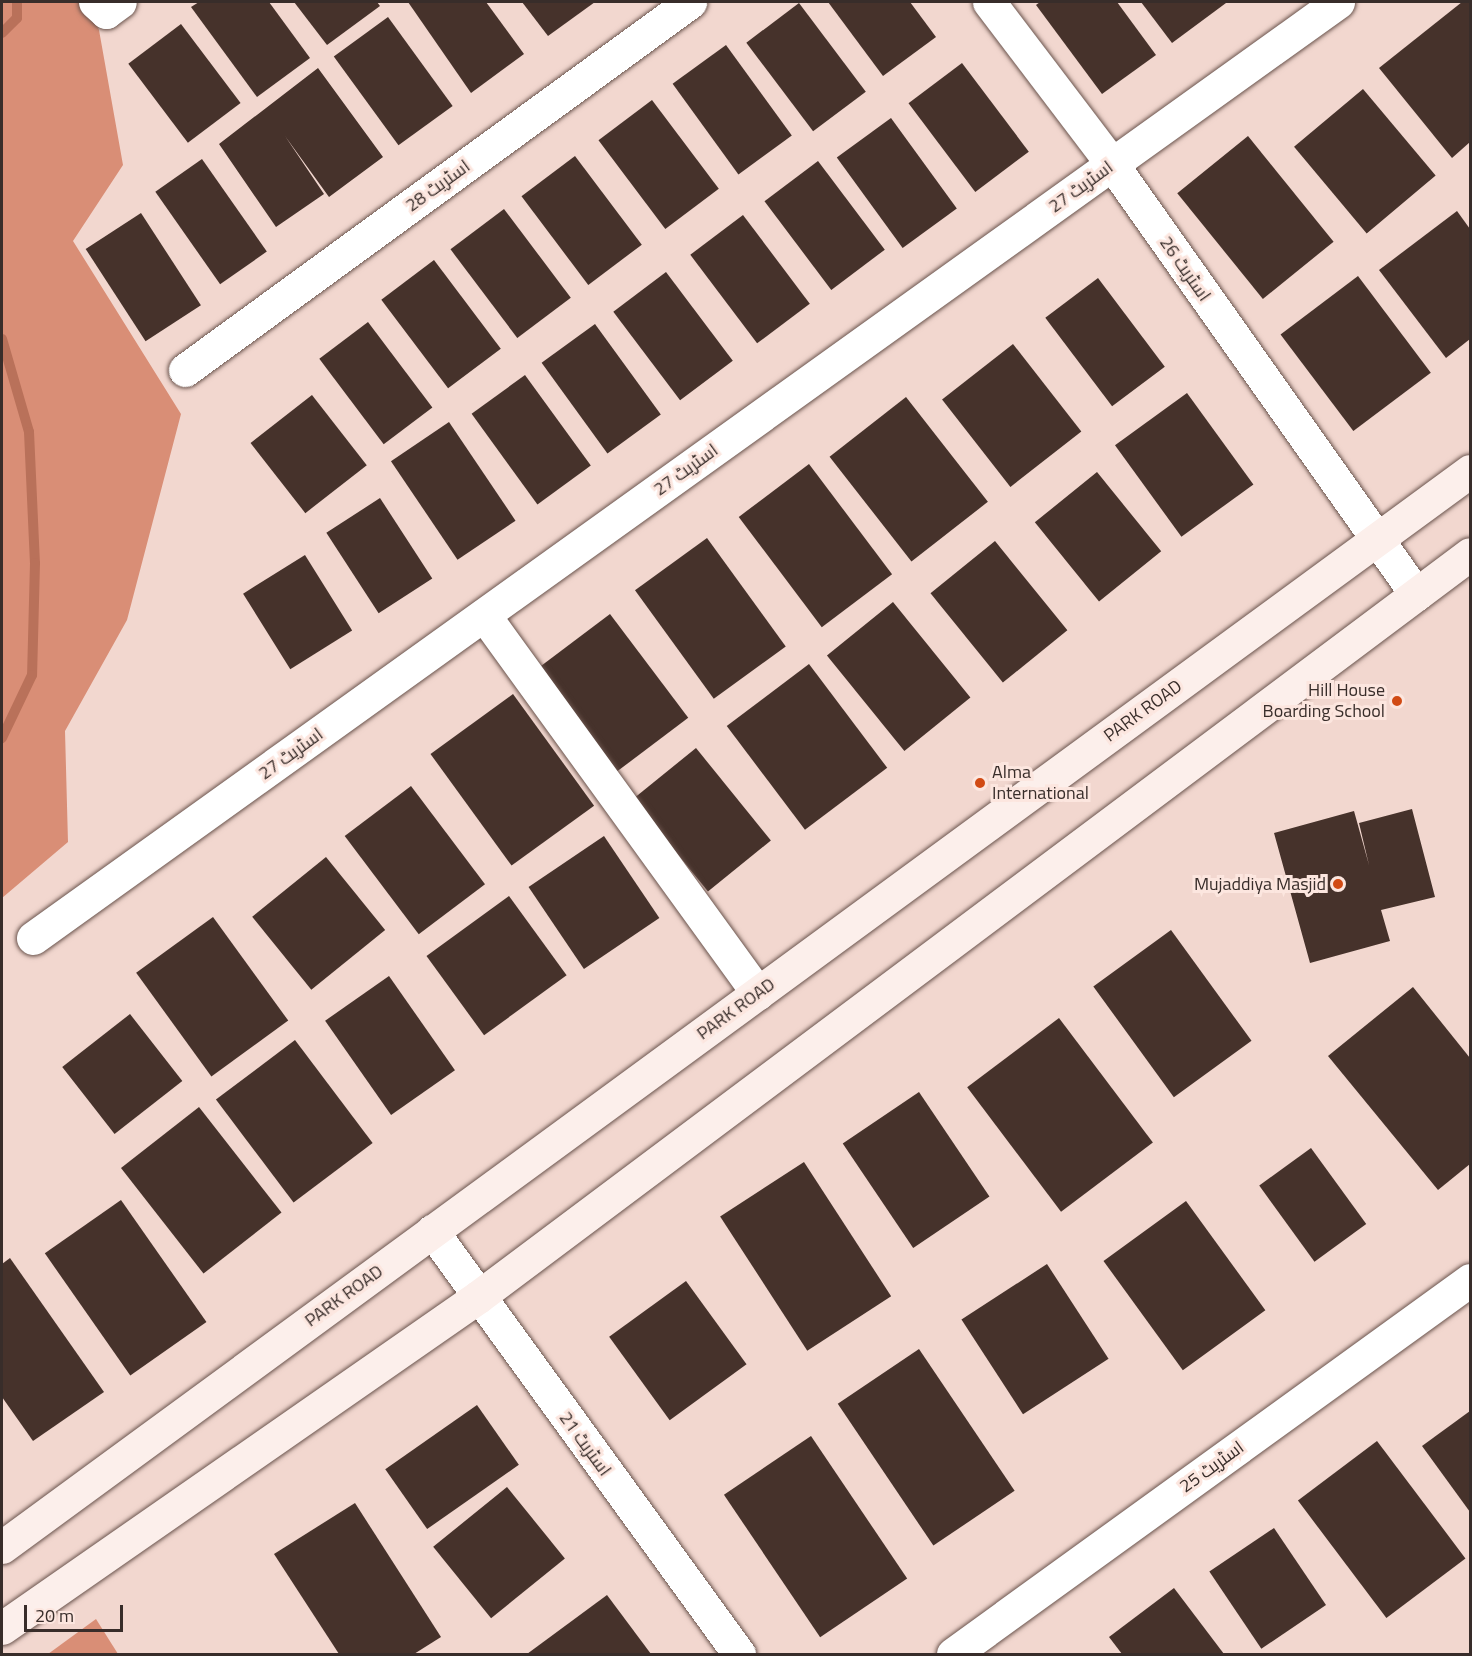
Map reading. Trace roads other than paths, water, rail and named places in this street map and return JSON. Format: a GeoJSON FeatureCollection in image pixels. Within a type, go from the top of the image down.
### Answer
{"type":"FeatureCollection","features":[{"type":"Feature","properties":{"kind":"street"},"geometry":{"type":"LineString","coordinates":[[95,2],[106,12],[120,2]]}},
{"type":"Feature","properties":{"kind":"street","name":"اسٹریٹ 28"},"geometry":{"type":"LineString","coordinates":[[185,370],[690,2]]}},
{"type":"Feature","properties":{"kind":"street","name":"اسٹریٹ 26"},"geometry":{"type":"LineString","coordinates":[[989,2],[1112,164],[1375,541],[1416,594]]}},
{"type":"Feature","properties":{"kind":"street","name":"اسٹریٹ 27"},"geometry":{"type":"LineString","coordinates":[[33,938],[1338,2]]}},
{"type":"Feature","properties":{"kind":"street","name":"PARK ROAD"},"geometry":{"type":"LineString","coordinates":[[2,1547],[1470,471]]}},
{"type":"Feature","properties":{"kind":"street"},"geometry":{"type":"LineString","coordinates":[[2,1628],[478,1297],[1470,554]]}},
{"type":"Feature","properties":{"kind":"street"},"geometry":{"type":"LineString","coordinates":[[484,615],[758,993]]}},
{"type":"Feature","properties":{"kind":"street","name":"اسٹریٹ 21"},"geometry":{"type":"LineString","coordinates":[[432,1232],[739,1654]]}},
{"type":"Feature","properties":{"kind":"street","name":"اسٹریٹ 25"},"geometry":{"type":"LineString","coordinates":[[953,1654],[1470,1280]]}},
{"type":"Feature","properties":{"kind":"waterway"},"geometry":{"type":"LineString","coordinates":[[2,33],[17,18],[17,2]]}},
{"type":"Feature","properties":{"kind":"waterway"},"geometry":{"type":"LineString","coordinates":[[2,339],[29,432],[35,563],[32,675],[2,738]]}},
{"type":"Feature","properties":{"kind":"place","name":"Hill House Boarding School"},"geometry":{"type":"Point","coordinates":[1397,701]}},
{"type":"Feature","properties":{"kind":"place","name":"Alma International"},"geometry":{"type":"Point","coordinates":[980,783]}},
{"type":"Feature","properties":{"kind":"place","name":"Mujaddiya Masjid"},"geometry":{"type":"Point","coordinates":[1338,884]}}]}
